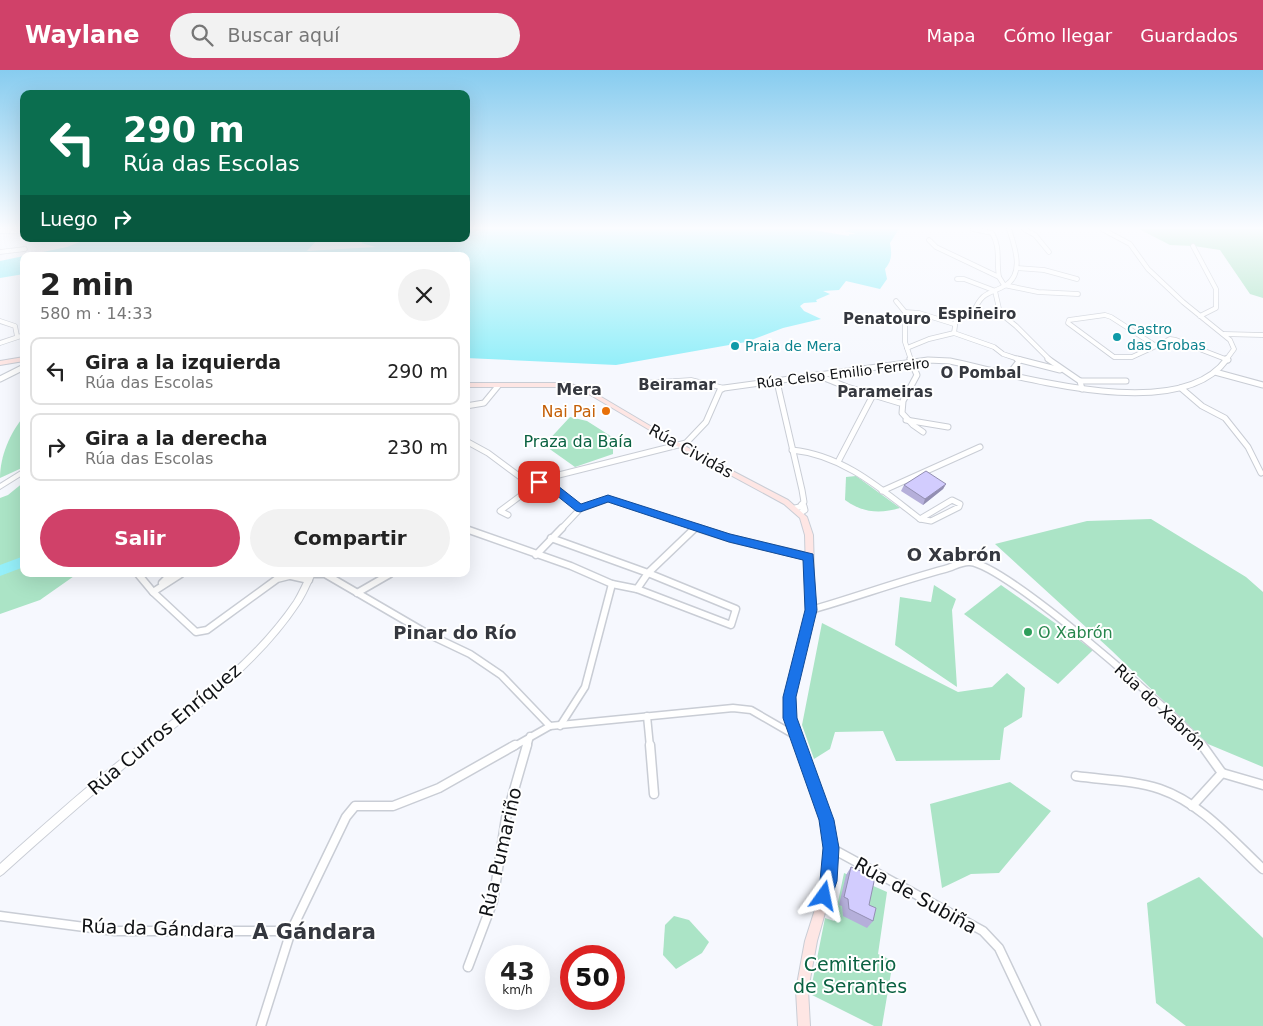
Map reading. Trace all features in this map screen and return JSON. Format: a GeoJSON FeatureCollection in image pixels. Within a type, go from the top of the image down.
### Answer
{"type":"FeatureCollection","features":[{"type":"Feature","properties":{"kind":"main road"},"geometry":{"type":"LineString","coordinates":[[0,363],[20,360]]}},
{"type":"Feature","properties":{"kind":"main road","name":"Rúa Cividás"},"geometry":{"type":"LineString","coordinates":[[470,385],[566,385],[588,391],[677,444],[799,509]]}},
{"type":"Feature","properties":{"kind":"main road"},"geometry":{"type":"LineString","coordinates":[[799,509],[807,525],[811,610],[790,697],[790,718],[827,820],[831,848],[829,881],[812,941],[802,990],[804,1026]]}},
{"type":"Feature","properties":{"kind":"street"},"geometry":{"type":"LineString","coordinates":[[993,274],[1000,277]]}},
{"type":"Feature","properties":{"kind":"street"},"geometry":{"type":"LineString","coordinates":[[999,274],[1004,285]]}},
{"type":"Feature","properties":{"kind":"street"},"geometry":{"type":"LineString","coordinates":[[954,333],[956,319],[974,311],[979,300],[986,293],[994,291],[1011,281],[1014,274]]}},
{"type":"Feature","properties":{"kind":"street"},"geometry":{"type":"LineString","coordinates":[[1057,274],[1077,279]]}},
{"type":"Feature","properties":{"kind":"street"},"geometry":{"type":"LineString","coordinates":[[1153,274],[1230,340],[1234,348],[1228,360],[1170,339],[1156,346],[1132,357],[1114,356],[1068,323],[1069,320],[1105,315],[1156,346]]}},
{"type":"Feature","properties":{"kind":"street"},"geometry":{"type":"LineString","coordinates":[[1200,316],[1216,308],[1216,289],[1208,274]]}},
{"type":"Feature","properties":{"kind":"street"},"geometry":{"type":"LineString","coordinates":[[957,279],[994,291]]}},
{"type":"Feature","properties":{"kind":"street"},"geometry":{"type":"LineString","coordinates":[[1004,285],[1038,292],[1078,294]]}},
{"type":"Feature","properties":{"kind":"street"},"geometry":{"type":"LineString","coordinates":[[994,291],[996,308],[1000,314],[1017,327],[1031,345],[1042,351],[1061,371]]}},
{"type":"Feature","properties":{"kind":"street"},"geometry":{"type":"LineString","coordinates":[[896,301],[905,312],[904,330],[907,348],[910,361],[917,375],[900,403],[902,415],[906,420],[924,432]]}},
{"type":"Feature","properties":{"kind":"street"},"geometry":{"type":"LineString","coordinates":[[905,312],[920,313],[954,324]]}},
{"type":"Feature","properties":{"kind":"street"},"geometry":{"type":"LineString","coordinates":[[0,321],[15,326],[17,336]]}},
{"type":"Feature","properties":{"kind":"street"},"geometry":{"type":"LineString","coordinates":[[907,348],[929,339],[954,333],[994,347],[1003,354],[1061,371],[1080,381],[1126,381]]}},
{"type":"Feature","properties":{"kind":"street"},"geometry":{"type":"LineString","coordinates":[[1224,334],[1263,335]]}},
{"type":"Feature","properties":{"kind":"street"},"geometry":{"type":"LineString","coordinates":[[0,343],[20,335]]}},
{"type":"Feature","properties":{"kind":"street"},"geometry":{"type":"LineString","coordinates":[[1013,369],[1020,360]]}},
{"type":"Feature","properties":{"kind":"street","name":"Rúa Celso Emilio Ferreiro"},"geometry":{"type":"LineString","coordinates":[[643,383],[691,380],[724,388],[777,382],[910,361],[950,361],[1082,389],[1129,394],[1181,388],[1202,381],[1228,360]]}},
{"type":"Feature","properties":{"kind":"street"},"geometry":{"type":"LineString","coordinates":[[0,379],[20,369]]}},
{"type":"Feature","properties":{"kind":"street"},"geometry":{"type":"LineString","coordinates":[[1215,372],[1263,386]]}},
{"type":"Feature","properties":{"kind":"street"},"geometry":{"type":"LineString","coordinates":[[817,375],[900,403]]}},
{"type":"Feature","properties":{"kind":"street"},"geometry":{"type":"LineString","coordinates":[[1080,381],[1082,389]]}},
{"type":"Feature","properties":{"kind":"street"},"geometry":{"type":"LineString","coordinates":[[777,382],[804,502],[799,509]]}},
{"type":"Feature","properties":{"kind":"street"},"geometry":{"type":"LineString","coordinates":[[470,405],[484,403],[498,386]]}},
{"type":"Feature","properties":{"kind":"street"},"geometry":{"type":"LineString","coordinates":[[470,443],[488,453],[527,482],[686,443],[706,422],[720,390],[724,388]]}},
{"type":"Feature","properties":{"kind":"street"},"geometry":{"type":"LineString","coordinates":[[1181,388],[1202,406],[1225,418],[1248,447],[1261,473]]}},
{"type":"Feature","properties":{"kind":"street"},"geometry":{"type":"LineString","coordinates":[[839,460],[872,395]]}},
{"type":"Feature","properties":{"kind":"street"},"geometry":{"type":"LineString","coordinates":[[906,420],[948,427]]}},
{"type":"Feature","properties":{"kind":"street"},"geometry":{"type":"LineString","coordinates":[[882,491],[980,447]]}},
{"type":"Feature","properties":{"kind":"street"},"geometry":{"type":"LineString","coordinates":[[792,450],[801,450],[839,460],[920,519],[931,521],[960,507],[960,504],[952,500],[920,519]]}},
{"type":"Feature","properties":{"kind":"street"},"geometry":{"type":"LineString","coordinates":[[0,487],[20,474]]}},
{"type":"Feature","properties":{"kind":"street"},"geometry":{"type":"LineString","coordinates":[[508,515],[500,511],[539,482],[550,484],[580,509]]}},
{"type":"Feature","properties":{"kind":"street"},"geometry":{"type":"LineString","coordinates":[[536,554],[580,509],[608,498],[729,538],[809,557]]}},
{"type":"Feature","properties":{"kind":"street"},"geometry":{"type":"LineString","coordinates":[[637,589],[648,573],[696,527]]}},
{"type":"Feature","properties":{"kind":"street"},"geometry":{"type":"LineString","coordinates":[[470,529],[589,573],[612,584],[637,589],[731,625],[736,609],[648,573],[551,538]]}},
{"type":"Feature","properties":{"kind":"street","name":"Rúa do Xabrón"},"geometry":{"type":"LineString","coordinates":[[811,610],[841,602],[907,578],[972,562],[999,575],[1133,678],[1184,725],[1209,753],[1222,773]]}},
{"type":"Feature","properties":{"kind":"street"},"geometry":{"type":"LineString","coordinates":[[141,577],[196,632],[207,630],[277,579],[286,577]]}},
{"type":"Feature","properties":{"kind":"street"},"geometry":{"type":"LineString","coordinates":[[154,592],[168,577]]}},
{"type":"Feature","properties":{"kind":"street"},"geometry":{"type":"LineString","coordinates":[[154,592],[176,577]]}},
{"type":"Feature","properties":{"kind":"street","name":"Rúa Curros Enríquez"},"geometry":{"type":"LineString","coordinates":[[0,871],[72,805],[240,666],[273,633],[300,599],[310,577]]}},
{"type":"Feature","properties":{"kind":"street"},"geometry":{"type":"LineString","coordinates":[[330,577],[470,654],[501,675],[550,726]]}},
{"type":"Feature","properties":{"kind":"street"},"geometry":{"type":"LineString","coordinates":[[358,593],[385,577]]}},
{"type":"Feature","properties":{"kind":"street"},"geometry":{"type":"LineString","coordinates":[[560,726],[585,687],[612,584]]}},
{"type":"Feature","properties":{"kind":"street"},"geometry":{"type":"LineString","coordinates":[[261,1026],[291,931],[346,817],[355,806],[393,806],[430,792],[550,726],[733,708],[751,710],[796,736]]}},
{"type":"Feature","properties":{"kind":"street"},"geometry":{"type":"LineString","coordinates":[[647,716],[654,794]]}},
{"type":"Feature","properties":{"kind":"street","name":"Rúa Pumariño"},"geometry":{"type":"LineString","coordinates":[[468,967],[493,901],[506,818],[530,736]]}},
{"type":"Feature","properties":{"kind":"street"},"geometry":{"type":"LineString","coordinates":[[1192,806],[1222,773],[1263,785]]}},
{"type":"Feature","properties":{"kind":"street"},"geometry":{"type":"LineString","coordinates":[[1076,776],[1160,788],[1192,806],[1263,869]]}},
{"type":"Feature","properties":{"kind":"street","name":"Rúa de Subiña"},"geometry":{"type":"LineString","coordinates":[[831,848],[957,915],[983,931],[999,948],[1036,1026]]}},
{"type":"Feature","properties":{"kind":"street","name":"Rúa da Gándara"},"geometry":{"type":"LineString","coordinates":[[0,916],[116,931],[291,931]]}},
{"type":"Feature","properties":{"kind":"green space"},"geometry":{"type":"Polygon","coordinates":[[[1236,274],[1263,274],[1263,298],[1250,294],[1236,274]]]}},
{"type":"Feature","properties":{"kind":"green space","name":"Praza da Baía"},"geometry":{"type":"Polygon","coordinates":[[[570,417],[587,421],[620,442],[613,448],[613,454],[575,467],[544,445],[570,417]]]}},
{"type":"Feature","properties":{"kind":"green space"},"geometry":{"type":"Polygon","coordinates":[[[20,422],[20,469],[0,478],[2,461],[14,430],[20,422]]]}},
{"type":"Feature","properties":{"kind":"green space"},"geometry":{"type":"Polygon","coordinates":[[[856,476],[900,508],[879,512],[865,510],[845,500],[846,477],[856,476]]]}},
{"type":"Feature","properties":{"kind":"green space"},"geometry":{"type":"Polygon","coordinates":[[[20,485],[20,577],[73,577],[40,600],[0,614],[0,498],[8,495],[20,485]]]}},
{"type":"Feature","properties":{"kind":"green space"},"geometry":{"type":"Polygon","coordinates":[[[1151,519],[1246,577],[1263,592],[1263,767],[1208,744],[1111,650],[995,544],[1087,521],[1151,519]]]}},
{"type":"Feature","properties":{"kind":"green space"},"geometry":{"type":"Polygon","coordinates":[[[934,585],[956,599],[952,610],[957,687],[895,645],[900,597],[931,602],[934,585]]]}},
{"type":"Feature","properties":{"kind":"green space","name":"O Xabrón"},"geometry":{"type":"Polygon","coordinates":[[[1001,585],[1093,650],[1058,684],[964,614],[1001,585]]]}},
{"type":"Feature","properties":{"kind":"green space"},"geometry":{"type":"Polygon","coordinates":[[[822,623],[958,692],[992,687],[1007,673],[1025,688],[1022,717],[1004,728],[1000,760],[896,761],[883,731],[835,732],[830,749],[814,759],[802,725],[822,623]]]}},
{"type":"Feature","properties":{"kind":"green space"},"geometry":{"type":"Polygon","coordinates":[[[1010,782],[1051,811],[999,873],[971,874],[942,888],[930,804],[1010,782]]]}},
{"type":"Feature","properties":{"kind":"green space","name":"Cemiterio de Serantes"},"geometry":{"type":"Polygon","coordinates":[[[844,873],[887,892],[878,954],[893,961],[882,1026],[874,1026],[810,994],[825,918],[834,921],[844,873]]]}},
{"type":"Feature","properties":{"kind":"green space"},"geometry":{"type":"Polygon","coordinates":[[[1199,877],[1263,938],[1263,1026],[1186,1026],[1156,1003],[1147,903],[1199,877]]]}},
{"type":"Feature","properties":{"kind":"green space"},"geometry":{"type":"Polygon","coordinates":[[[674,916],[689,920],[709,942],[702,953],[676,969],[663,955],[665,925],[674,916]]]}},
{"type":"Feature","properties":{"kind":"water"},"geometry":{"type":"Polygon","coordinates":[[[0,274],[20,274],[20,275],[0,278],[0,274]]]}},
{"type":"Feature","properties":{"kind":"water"},"geometry":{"type":"Polygon","coordinates":[[[470,274],[886,274],[887,279],[880,289],[846,281],[839,290],[823,291],[830,294],[816,300],[817,302],[804,303],[800,306],[804,311],[821,319],[783,328],[746,342],[616,365],[470,358],[470,274]]]}},
{"type":"Feature","properties":{"kind":"building"},"geometry":{"type":"Polygon","coordinates":[[[926,471],[946,484],[925,499],[904,485],[926,471]]]}},
{"type":"Feature","properties":{"kind":"building"},"geometry":{"type":"Polygon","coordinates":[[[851,867],[875,877],[869,905],[876,908],[873,921],[849,909],[848,899],[844,897],[851,867]]]}},
{"type":"Feature","properties":{"kind":"waterway"},"geometry":{"type":"LineString","coordinates":[[0,571],[20,563]]}},
{"type":"Feature","properties":{"kind":"place","name":"Castro das Grobas"},"geometry":{"type":"Point","coordinates":[1117,337]}},
{"type":"Feature","properties":{"kind":"place","name":"Praia de Mera"},"geometry":{"type":"Point","coordinates":[735,346]}},
{"type":"Feature","properties":{"kind":"place","name":"Nai Pai"},"geometry":{"type":"Point","coordinates":[606,411]}},
{"type":"Feature","properties":{"kind":"place","name":"O Xabrón"},"geometry":{"type":"Point","coordinates":[1028,632]}},
{"type":"Feature","properties":{"kind":"district","name":"Espiñeiro"},"geometry":{"type":"Point","coordinates":[977,314]}},
{"type":"Feature","properties":{"kind":"district","name":"Penatouro"},"geometry":{"type":"Point","coordinates":[887,319]}},
{"type":"Feature","properties":{"kind":"district","name":"O Pombal"},"geometry":{"type":"Point","coordinates":[981,373]}},
{"type":"Feature","properties":{"kind":"district","name":"Beiramar"},"geometry":{"type":"Point","coordinates":[677,385]}},
{"type":"Feature","properties":{"kind":"district","name":"Mera"},"geometry":{"type":"Point","coordinates":[579,389]}},
{"type":"Feature","properties":{"kind":"district","name":"Parameiras"},"geometry":{"type":"Point","coordinates":[885,392]}},
{"type":"Feature","properties":{"kind":"district","name":"O Xabrón"},"geometry":{"type":"Point","coordinates":[954,554]}},
{"type":"Feature","properties":{"kind":"district","name":"Pinar do Río"},"geometry":{"type":"Point","coordinates":[455,632]}},
{"type":"Feature","properties":{"kind":"district","name":"A Gándara"},"geometry":{"type":"Point","coordinates":[314,932]}},
{"type":"Feature","properties":{"kind":"route"},"geometry":{"type":"LineString","coordinates":[[539,482],[550,484],[580,509],[608,498],[729,538],[809,557],[811,610],[790,697],[790,718],[827,820],[831,848],[829,881],[824,896]]}}]}
